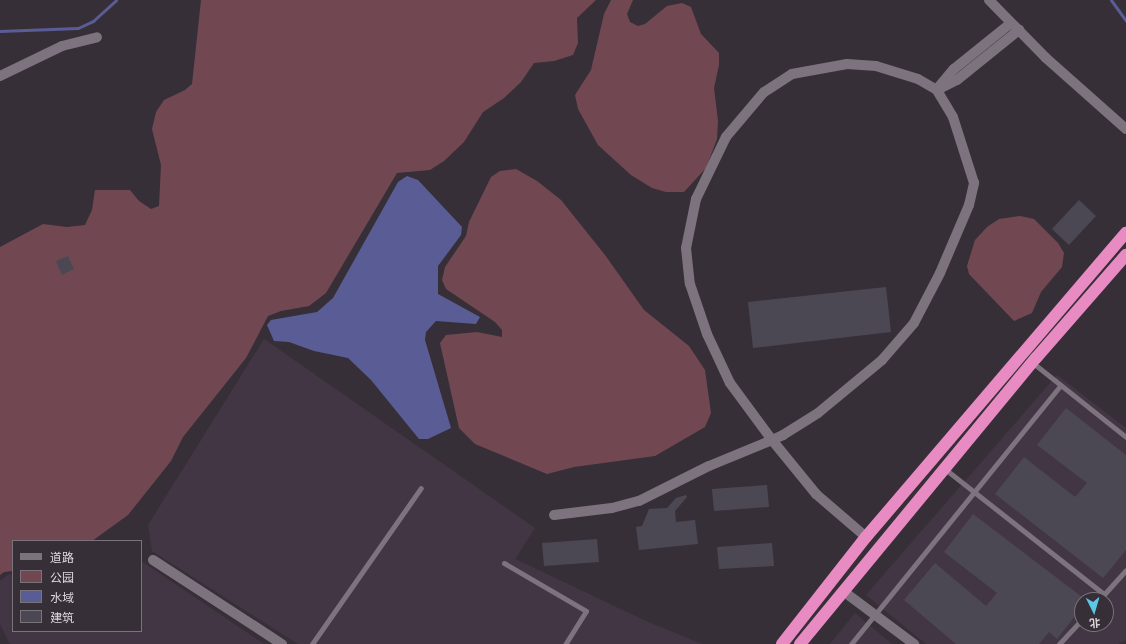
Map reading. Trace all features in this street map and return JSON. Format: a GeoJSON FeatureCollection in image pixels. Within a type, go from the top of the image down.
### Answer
{"type":"FeatureCollection","features":[{"type":"Feature","properties":{"kind":"highway"},"geometry":{"type":"LineString","coordinates":[[782,644],[866,537],[1126,233]]}},
{"type":"Feature","properties":{"kind":"highway"},"geometry":{"type":"LineString","coordinates":[[800,644],[1032,362],[1126,254]]}},
{"type":"Feature","properties":{"kind":"street"},"geometry":{"type":"LineString","coordinates":[[989,0],[1046,58],[1126,129]]}},
{"type":"Feature","properties":{"kind":"street"},"geometry":{"type":"LineString","coordinates":[[937,90],[954,69],[1011,22]]}},
{"type":"Feature","properties":{"kind":"street"},"geometry":{"type":"LineString","coordinates":[[937,90],[969,72],[1018,30]]}},
{"type":"Feature","properties":{"kind":"street"},"geometry":{"type":"LineString","coordinates":[[0,76],[62,46],[97,37]]}},
{"type":"Feature","properties":{"kind":"street"},"geometry":{"type":"LineString","coordinates":[[554,516],[612,508],[639,501],[709,466],[772,440],[818,413],[882,360],[914,323],[940,273],[969,205],[974,184],[953,117],[937,90],[918,79],[876,66],[847,64],[792,74],[764,92],[726,137],[696,199],[686,248],[690,284],[707,334],[730,383],[772,440],[816,494],[866,537]]}},
{"type":"Feature","properties":{"kind":"street"},"geometry":{"type":"LineString","coordinates":[[153,560],[282,644]]}},
{"type":"Feature","properties":{"kind":"street"},"geometry":{"type":"LineString","coordinates":[[843,590],[914,644]]}},
{"type":"Feature","properties":{"kind":"lane"},"geometry":{"type":"LineString","coordinates":[[1032,362],[1126,437]]}},
{"type":"Feature","properties":{"kind":"lane"},"geometry":{"type":"LineString","coordinates":[[851,644],[1061,385]]}},
{"type":"Feature","properties":{"kind":"lane"},"geometry":{"type":"LineString","coordinates":[[944,468],[1101,592]]}},
{"type":"Feature","properties":{"kind":"lane"},"geometry":{"type":"LineString","coordinates":[[312,644],[421,488]]}},
{"type":"Feature","properties":{"kind":"lane"},"geometry":{"type":"LineString","coordinates":[[504,564],[586,611],[565,644]]}},
{"type":"Feature","properties":{"kind":"lane"},"geometry":{"type":"LineString","coordinates":[[1106,592],[1126,570]]}},
{"type":"Feature","properties":{"kind":"lane"},"geometry":{"type":"LineString","coordinates":[[1059,644],[1074,628]]}},
{"type":"Feature","properties":{"kind":"shaded area"},"geometry":{"type":"Polygon","coordinates":[[[264,339],[535,528],[515,559],[648,622],[702,644],[298,644],[152,551],[148,525],[264,339]]]}},
{"type":"Feature","properties":{"kind":"shaded area"},"geometry":{"type":"Polygon","coordinates":[[[1057,375],[1126,428],[1126,640],[1118,644],[926,644],[866,595],[1057,375]]]}},
{"type":"Feature","properties":{"kind":"shaded area"},"geometry":{"type":"Polygon","coordinates":[[[142,562],[264,644],[10,644],[0,624],[0,581],[9,574],[12,575],[12,632],[142,632],[142,562]]]}},
{"type":"Feature","properties":{"kind":"shaded area"},"geometry":{"type":"Polygon","coordinates":[[[855,613],[892,644],[830,644],[855,613]]]}},
{"type":"Feature","properties":{"kind":"green space"},"geometry":{"type":"Polygon","coordinates":[[[201,0],[596,0],[577,18],[578,43],[573,55],[554,61],[534,63],[521,82],[504,98],[483,112],[464,142],[444,161],[430,170],[397,173],[326,293],[309,306],[281,311],[268,316],[246,358],[183,437],[171,461],[128,515],[93,540],[12,540],[12,571],[4,572],[0,575],[0,247],[43,224],[67,227],[85,225],[92,210],[95,190],[130,190],[139,201],[151,209],[159,206],[161,165],[152,129],[156,112],[164,100],[185,90],[192,84],[201,0]]]}},
{"type":"Feature","properties":{"kind":"green space"},"geometry":{"type":"Polygon","coordinates":[[[611,0],[633,0],[627,14],[630,22],[638,26],[645,24],[667,6],[682,3],[691,7],[701,34],[719,53],[719,65],[714,88],[718,121],[717,139],[706,168],[684,192],[666,192],[652,188],[631,175],[598,145],[578,109],[575,95],[591,70],[604,14],[611,0]]]}},
{"type":"Feature","properties":{"kind":"green space"},"geometry":{"type":"Polygon","coordinates":[[[516,169],[537,181],[561,200],[605,255],[644,310],[689,346],[705,370],[711,413],[705,427],[655,456],[574,467],[547,474],[475,444],[459,428],[440,343],[446,335],[477,332],[502,337],[502,330],[495,322],[446,289],[442,280],[445,267],[466,236],[469,222],[491,177],[500,171],[516,169]]]}},
{"type":"Feature","properties":{"kind":"green space"},"geometry":{"type":"Polygon","coordinates":[[[1020,216],[1034,219],[1058,243],[1064,253],[1062,267],[1041,292],[1032,313],[1014,321],[969,274],[967,266],[975,240],[987,227],[999,219],[1020,216]]]}},
{"type":"Feature","properties":{"kind":"water"},"geometry":{"type":"Polygon","coordinates":[[[407,176],[418,180],[462,227],[461,235],[438,266],[438,294],[480,317],[476,324],[436,321],[426,332],[425,340],[451,428],[428,439],[419,439],[371,380],[348,358],[314,351],[289,342],[274,341],[267,325],[271,320],[317,312],[333,298],[398,182],[407,176]]]}},
{"type":"Feature","properties":{"kind":"building"},"geometry":{"type":"Polygon","coordinates":[[[1079,200],[1096,216],[1069,245],[1052,229],[1079,200]]]}},
{"type":"Feature","properties":{"kind":"building"},"geometry":{"type":"Polygon","coordinates":[[[68,256],[74,269],[62,275],[56,261],[68,256]]]}},
{"type":"Feature","properties":{"kind":"building"},"geometry":{"type":"Polygon","coordinates":[[[886,287],[891,332],[753,348],[748,302],[886,287]]]}},
{"type":"Feature","properties":{"kind":"building"},"geometry":{"type":"Polygon","coordinates":[[[1066,408],[1126,455],[1126,550],[1103,578],[995,494],[1024,457],[1075,497],[1087,483],[1037,445],[1066,408]]]}},
{"type":"Feature","properties":{"kind":"building"},"geometry":{"type":"Polygon","coordinates":[[[767,485],[769,507],[714,511],[712,489],[767,485]]]}},
{"type":"Feature","properties":{"kind":"building"},"geometry":{"type":"Polygon","coordinates":[[[686,495],[687,497],[675,511],[676,522],[695,520],[698,544],[639,550],[636,527],[642,526],[649,509],[667,508],[676,498],[686,495]]]}},
{"type":"Feature","properties":{"kind":"building"},"geometry":{"type":"Polygon","coordinates":[[[973,514],[1075,592],[1074,592],[1074,617],[1057,639],[1049,632],[1039,644],[956,644],[904,600],[935,563],[986,606],[997,593],[944,552],[973,514]]]}},
{"type":"Feature","properties":{"kind":"building"},"geometry":{"type":"Polygon","coordinates":[[[597,539],[599,562],[544,566],[542,543],[597,539]]]}},
{"type":"Feature","properties":{"kind":"building"},"geometry":{"type":"Polygon","coordinates":[[[772,543],[774,566],[719,569],[717,547],[772,543]]]}},
{"type":"Feature","properties":{"kind":"waterway"},"geometry":{"type":"LineString","coordinates":[[0,31],[78,28],[93,21],[116,0]]}},
{"type":"Feature","properties":{"kind":"waterway"},"geometry":{"type":"LineString","coordinates":[[1111,0],[1126,21]]}}]}
